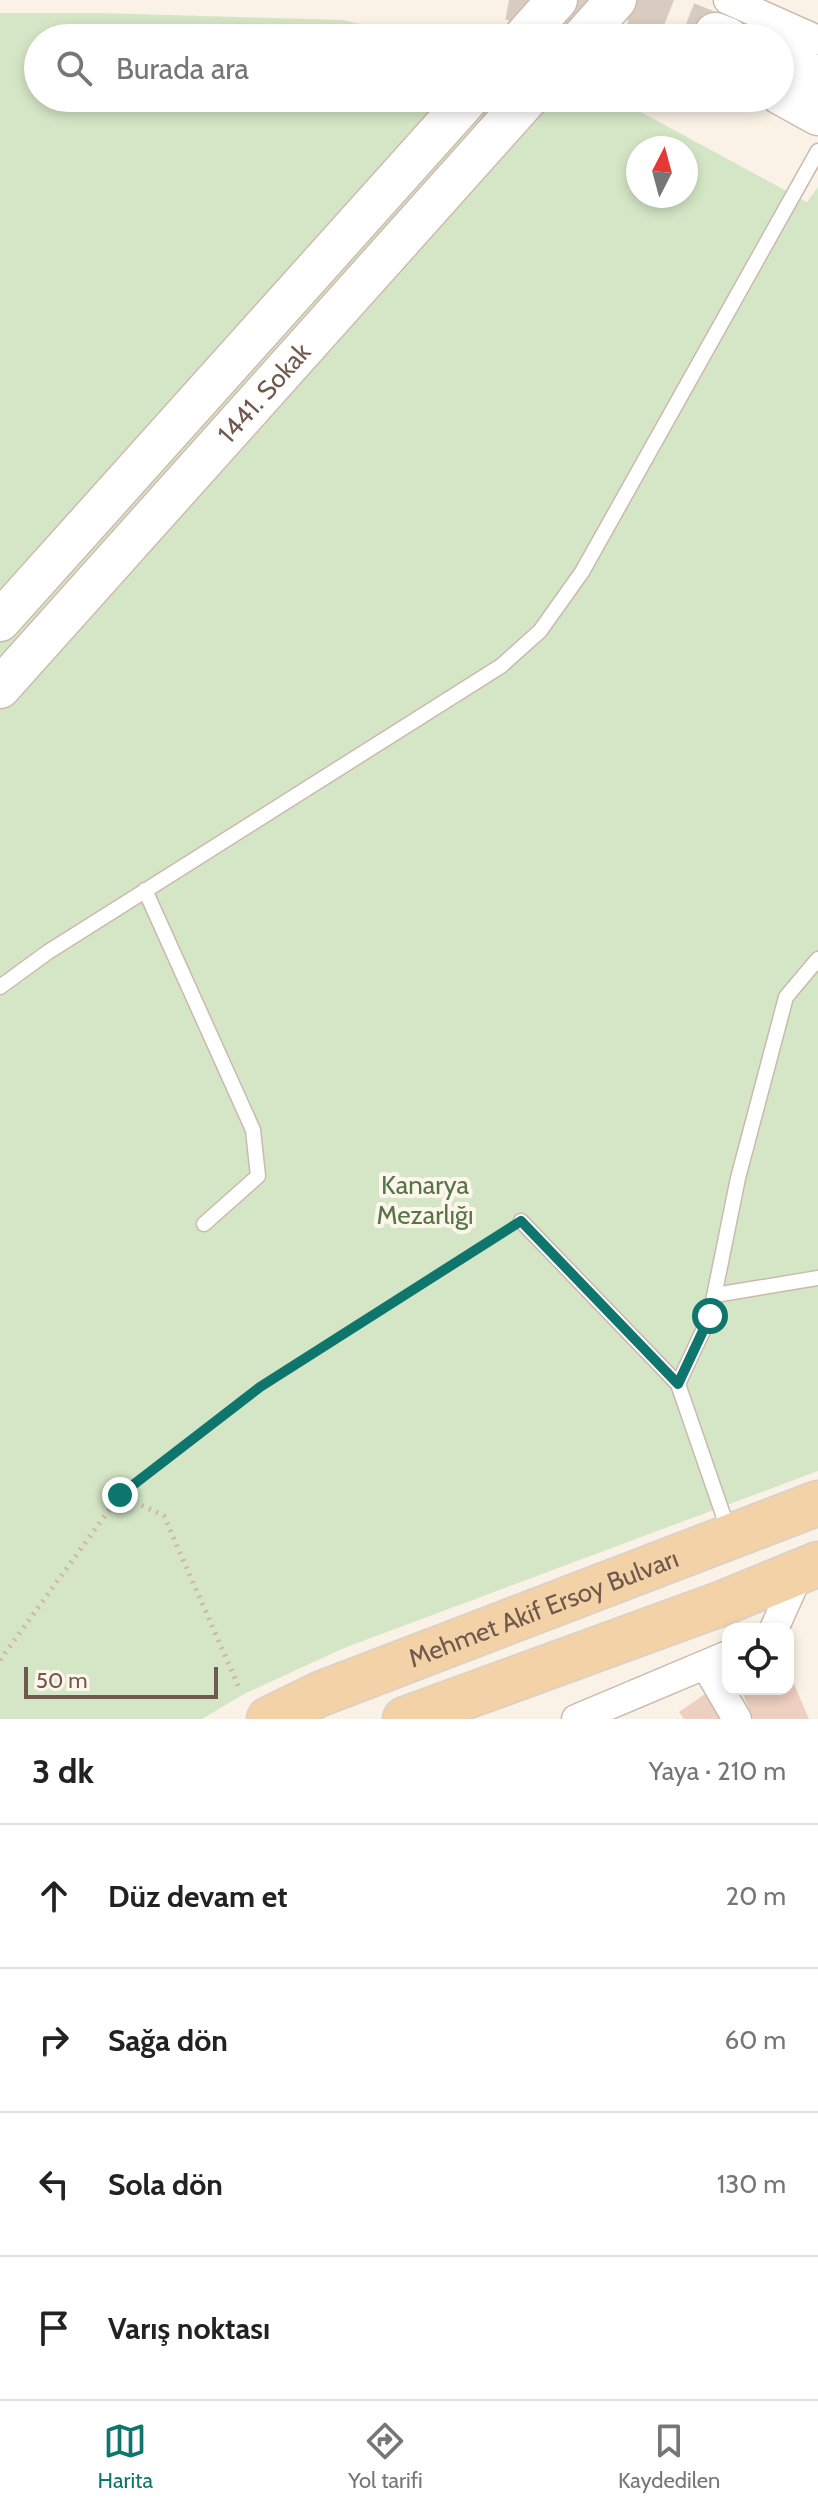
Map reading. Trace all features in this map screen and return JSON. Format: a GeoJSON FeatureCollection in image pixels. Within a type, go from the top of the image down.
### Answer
{"type":"FeatureCollection","features":[{"type":"Feature","properties":{"kind":"main road","name":"Mehmet Akif Ersoy Bulvarı"},"geometry":{"type":"LineString","coordinates":[[255,1705],[320,1694],[818,1503]]}},
{"type":"Feature","properties":{"kind":"main road"},"geometry":{"type":"LineString","coordinates":[[405,1719],[723,1603],[809,1567]]}},
{"type":"Feature","properties":{"kind":"street"},"geometry":{"type":"LineString","coordinates":[[536,24],[557,0]]}},
{"type":"Feature","properties":{"kind":"street"},"geometry":{"type":"LineString","coordinates":[[595,24],[616,0]]}},
{"type":"Feature","properties":{"kind":"street"},"geometry":{"type":"LineString","coordinates":[[794,36],[818,40]]}},
{"type":"Feature","properties":{"kind":"street"},"geometry":{"type":"LineString","coordinates":[[794,66],[818,77]]}},
{"type":"Feature","properties":{"kind":"street"},"geometry":{"type":"LineString","coordinates":[[794,102],[818,115]]}},
{"type":"Feature","properties":{"kind":"street","name":"1441. Sokak"},"geometry":{"type":"LineString","coordinates":[[0,621],[456,112]]}},
{"type":"Feature","properties":{"kind":"street","name":"1441. Sokak"},"geometry":{"type":"LineString","coordinates":[[0,688],[515,112]]}},
{"type":"Feature","properties":{"kind":"street"},"geometry":{"type":"LineString","coordinates":[[777,1623],[809,1567]]}},
{"type":"Feature","properties":{"kind":"street"},"geometry":{"type":"LineString","coordinates":[[576,1719],[717,1661],[737,1719]]}},
{"type":"Feature","properties":{"kind":"lane"},"geometry":{"type":"LineString","coordinates":[[0,987],[48,952],[501,666],[540,631],[582,572],[818,151]]}},
{"type":"Feature","properties":{"kind":"lane"},"geometry":{"type":"LineString","coordinates":[[145,890],[253,1130],[258,1176],[204,1224]]}},
{"type":"Feature","properties":{"kind":"lane"},"geometry":{"type":"LineString","coordinates":[[678,1384],[710,1316],[738,1178],[786,997],[818,959]]}},
{"type":"Feature","properties":{"kind":"lane"},"geometry":{"type":"LineString","coordinates":[[521,1221],[678,1384],[731,1536]]}},
{"type":"Feature","properties":{"kind":"lane"},"geometry":{"type":"LineString","coordinates":[[715,1295],[818,1278]]}},
{"type":"Feature","properties":{"kind":"path"},"geometry":{"type":"LineString","coordinates":[[0,1660],[120,1495],[260,1387],[521,1221]]}},
{"type":"Feature","properties":{"kind":"path"},"geometry":{"type":"LineString","coordinates":[[120,1495],[164,1516],[255,1705]]}},
{"type":"Feature","properties":{"kind":"green space","name":"Kanarya Mezarlığı"},"geometry":{"type":"Polygon","coordinates":[[[0,13],[342,20],[360,24],[24,24],[24,112],[641,112],[685,136],[626,136],[626,208],[698,208],[698,143],[807,202],[818,187],[818,1471],[344,1648],[244,1694],[202,1719],[0,1719],[0,13]]]}},
{"type":"Feature","properties":{"kind":"building"},"geometry":{"type":"Polygon","coordinates":[[[794,1684],[809,1719],[753,1719],[743,1695],[794,1695],[794,1684]]]}},
{"type":"Feature","properties":{"kind":"building"},"geometry":{"type":"Polygon","coordinates":[[[708,1692],[726,1719],[684,1719],[679,1712],[708,1692]]]}},
{"type":"Feature","properties":{"kind":"tunnel"},"geometry":{"type":"LineString","coordinates":[[509,0],[569,11],[604,24]]}},
{"type":"Feature","properties":{"kind":"tunnel"},"geometry":{"type":"LineString","coordinates":[[631,0],[692,24]]}},
{"type":"Feature","properties":{"kind":"route"},"geometry":{"type":"LineString","coordinates":[[120,1495],[260,1387],[521,1221],[678,1384],[710,1316]]}}]}
